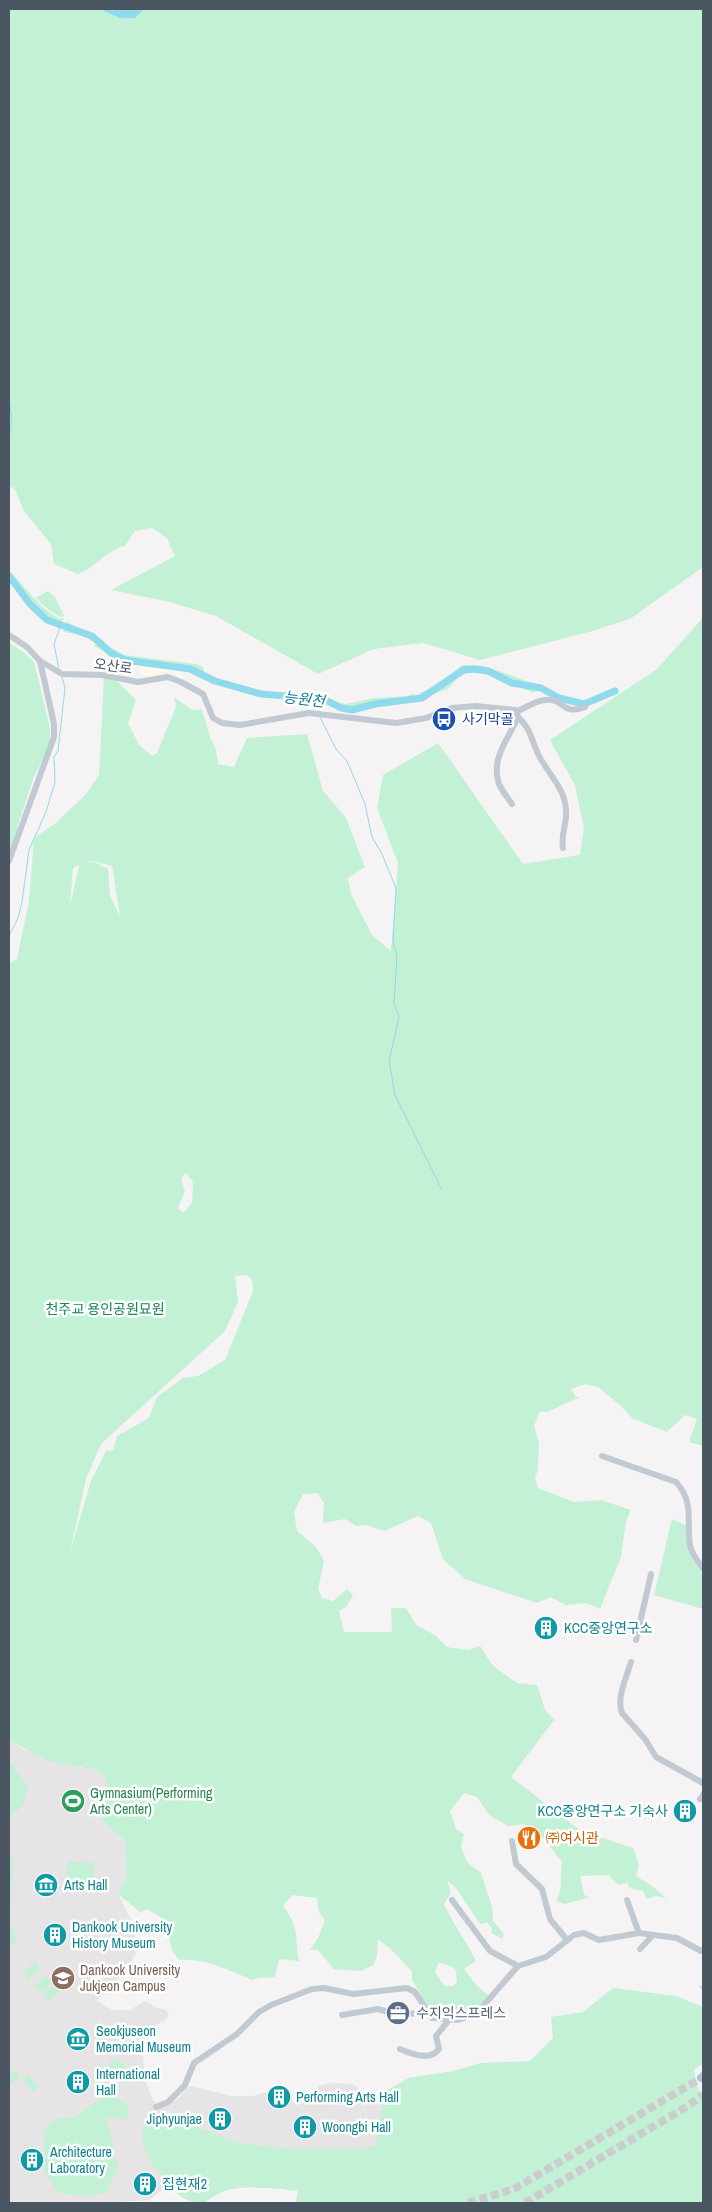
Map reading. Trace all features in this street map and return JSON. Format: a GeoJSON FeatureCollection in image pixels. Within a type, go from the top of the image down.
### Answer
{"type":"FeatureCollection","features":[{"type":"Feature","properties":{"kind":"street"},"geometry":{"type":"LineString","coordinates":[[9,635],[27,647],[40,662],[54,724],[54,737],[9,861]]}},
{"type":"Feature","properties":{"kind":"street","name":"오산로"},"geometry":{"type":"LineString","coordinates":[[40,662],[60,673],[102,675],[138,682],[168,677],[203,694],[213,718],[230,725],[256,723],[309,713],[396,723],[426,718],[452,708],[476,706],[518,714],[547,700],[554,700],[564,708],[577,710],[585,707]]}},
{"type":"Feature","properties":{"kind":"street"},"geometry":{"type":"LineString","coordinates":[[512,804],[500,786],[497,772],[500,752],[518,714],[528,727],[538,754],[562,789],[566,816],[562,832],[563,848]]}},
{"type":"Feature","properties":{"kind":"street"},"geometry":{"type":"LineString","coordinates":[[602,1456],[676,1482],[684,1491],[689,1508],[690,1548],[703,1569]]}},
{"type":"Feature","properties":{"kind":"street"},"geometry":{"type":"LineString","coordinates":[[636,1640],[651,1574]]}},
{"type":"Feature","properties":{"kind":"street"},"geometry":{"type":"LineString","coordinates":[[631,1662],[621,1699],[620,1708],[622,1713],[645,1739],[656,1757],[703,1784]]}},
{"type":"Feature","properties":{"kind":"street"},"geometry":{"type":"LineString","coordinates":[[512,1841],[516,1864],[542,1889],[550,1919],[567,1940]]}},
{"type":"Feature","properties":{"kind":"street"},"geometry":{"type":"LineString","coordinates":[[452,1900],[490,1951],[518,1966]]}},
{"type":"Feature","properties":{"kind":"street"},"geometry":{"type":"LineString","coordinates":[[627,1900],[639,1933]]}},
{"type":"Feature","properties":{"kind":"street"},"geometry":{"type":"LineString","coordinates":[[156,2107],[168,2102],[185,2086],[194,2063],[237,2034],[265,2008],[312,1989],[324,1988],[353,1994],[407,1988],[415,1992],[432,2018],[458,2020],[476,2014],[518,1966],[546,1957],[574,1935],[584,1933],[593,1935],[599,1940],[639,1933],[677,1938],[701,1952],[703,1950]]}},
{"type":"Feature","properties":{"kind":"street"},"geometry":{"type":"LineString","coordinates":[[640,1949],[653,1935]]}},
{"type":"Feature","properties":{"kind":"street"},"geometry":{"type":"LineString","coordinates":[[342,2015],[378,2009],[395,2014],[429,2013]]}},
{"type":"Feature","properties":{"kind":"street"},"geometry":{"type":"LineString","coordinates":[[400,2049],[412,2054],[435,2054],[439,2049],[436,2036],[449,2020]]}},
{"type":"Feature","properties":{"kind":"shaded area"},"geometry":{"type":"Polygon","coordinates":[[[140,665],[182,670],[182,678],[171,672],[161,672],[151,677],[140,675],[140,665]]]}},
{"type":"Feature","properties":{"kind":"shaded area","name":"Dankook University Jukjeon Campus"},"geometry":{"type":"Polygon","coordinates":[[[9,1740],[23,1749],[77,1767],[101,1771],[107,1779],[103,1822],[125,1841],[126,1883],[121,1885],[118,1894],[132,1922],[138,1949],[127,1970],[97,2001],[112,2010],[130,2010],[145,2001],[157,2008],[166,2010],[169,2015],[141,2042],[146,2082],[153,2100],[158,2104],[168,2104],[180,2097],[185,2089],[191,2086],[231,2096],[253,2096],[271,2091],[289,2093],[293,2102],[303,2103],[310,2099],[320,2085],[332,2083],[351,2084],[358,2087],[360,2096],[366,2099],[378,2099],[386,2107],[379,2148],[172,2158],[162,2190],[149,2200],[103,2203],[9,2203],[9,1740]]]}},
{"type":"Feature","properties":{"kind":"green space"},"geometry":{"type":"Polygon","coordinates":[[[9,9],[703,9],[703,567],[630,619],[589,632],[480,660],[423,643],[374,649],[318,674],[216,616],[170,602],[111,590],[175,556],[167,538],[152,528],[135,531],[125,546],[113,551],[90,568],[78,574],[54,564],[51,544],[24,511],[15,489],[9,486],[9,9]]]}},
{"type":"Feature","properties":{"kind":"green space"},"geometry":{"type":"Polygon","coordinates":[[[9,571],[45,609],[60,619],[64,618],[61,625],[52,621],[38,609],[9,574],[9,571]]]}},
{"type":"Feature","properties":{"kind":"green space"},"geometry":{"type":"Polygon","coordinates":[[[48,591],[55,597],[64,616],[60,617],[36,598],[48,591]]]}},
{"type":"Feature","properties":{"kind":"green space","name":"천주교 용인공원묘원"},"geometry":{"type":"Polygon","coordinates":[[[703,612],[703,1446],[689,1442],[697,1419],[685,1415],[667,1432],[632,1418],[598,1387],[585,1384],[571,1389],[576,1397],[580,1397],[547,1412],[540,1411],[534,1426],[539,1443],[538,1470],[535,1477],[538,1488],[574,1502],[601,1500],[631,1510],[626,1521],[621,1557],[600,1609],[586,1603],[566,1605],[551,1597],[537,1603],[465,1579],[443,1559],[431,1523],[418,1516],[384,1531],[367,1525],[356,1526],[345,1519],[323,1523],[324,1503],[317,1493],[303,1494],[294,1512],[297,1531],[316,1547],[324,1561],[318,1589],[322,1598],[333,1601],[347,1589],[353,1595],[346,1607],[339,1611],[344,1632],[392,1632],[391,1608],[406,1608],[417,1626],[435,1635],[447,1647],[469,1650],[480,1646],[493,1666],[517,1683],[537,1685],[545,1710],[554,1720],[511,1777],[581,1831],[633,1848],[639,1865],[636,1876],[666,1898],[655,1896],[647,1899],[643,1891],[629,1888],[628,1883],[618,1885],[608,1875],[580,1876],[584,1895],[590,1897],[565,1904],[556,1901],[560,1888],[562,1862],[543,1838],[524,1824],[508,1826],[489,1815],[477,1797],[464,1793],[450,1811],[456,1829],[464,1834],[461,1846],[467,1862],[481,1873],[492,1906],[493,1921],[504,1934],[502,1939],[491,1933],[492,1928],[487,1922],[480,1924],[456,1888],[447,1880],[451,1893],[444,1904],[476,1961],[464,1969],[477,1986],[488,1995],[486,2000],[478,2007],[466,2013],[455,2015],[431,2012],[412,1980],[412,1971],[392,1950],[378,1940],[377,1956],[373,1965],[361,1971],[334,1969],[318,1950],[310,1950],[318,1938],[325,1920],[319,1912],[317,1898],[292,1895],[283,1906],[295,1927],[299,1961],[279,1959],[275,1977],[253,1980],[208,1963],[179,1960],[173,1952],[170,1943],[170,1923],[147,1909],[140,1912],[118,1894],[121,1885],[126,1883],[125,1841],[103,1822],[107,1780],[101,1771],[48,1761],[9,1740],[9,964],[17,959],[29,901],[34,838],[56,823],[86,794],[99,775],[104,678],[116,680],[136,700],[128,723],[139,745],[152,756],[157,753],[176,707],[174,697],[192,710],[202,709],[210,737],[216,749],[218,764],[234,767],[247,738],[307,734],[323,791],[346,818],[365,867],[348,878],[351,894],[372,935],[391,951],[398,863],[377,808],[383,775],[438,743],[523,864],[580,855],[584,828],[575,785],[550,740],[656,670],[701,620],[703,612]],[[93,861],[83,864],[94,862],[108,869],[110,896],[120,916],[112,866],[93,861]],[[79,865],[73,868],[70,906],[79,865]],[[186,1173],[181,1178],[185,1192],[178,1208],[183,1213],[192,1203],[193,1182],[186,1173]],[[248,1275],[235,1276],[238,1302],[225,1331],[101,1444],[86,1479],[70,1552],[91,1481],[106,1451],[113,1450],[117,1436],[149,1418],[157,1397],[183,1378],[198,1376],[225,1360],[253,1291],[252,1281],[248,1275]],[[439,1962],[435,1972],[444,1986],[453,1986],[457,1981],[456,1971],[452,1967],[439,1962]]]}},
{"type":"Feature","properties":{"kind":"green space"},"geometry":{"type":"Polygon","coordinates":[[[67,621],[96,637],[93,637],[92,641],[83,635],[63,632],[67,621]]]}},
{"type":"Feature","properties":{"kind":"green space"},"geometry":{"type":"Polygon","coordinates":[[[101,638],[107,645],[124,655],[196,664],[203,667],[204,673],[173,665],[132,662],[123,659],[98,641],[101,638]]]}},
{"type":"Feature","properties":{"kind":"green space"},"geometry":{"type":"Polygon","coordinates":[[[97,642],[115,656],[135,663],[123,661],[94,646],[97,642]]]}},
{"type":"Feature","properties":{"kind":"green space"},"geometry":{"type":"Polygon","coordinates":[[[9,643],[34,662],[50,728],[50,745],[33,779],[17,828],[19,831],[9,861],[9,643]]]}},
{"type":"Feature","properties":{"kind":"green space"},"geometry":{"type":"Polygon","coordinates":[[[137,663],[191,669],[199,672],[204,677],[187,669],[137,663]]]}},
{"type":"Feature","properties":{"kind":"green space"},"geometry":{"type":"Polygon","coordinates":[[[463,665],[479,665],[494,669],[535,684],[536,687],[518,683],[483,669],[474,669],[459,672],[430,692],[418,697],[418,694],[439,684],[463,665]]]}},
{"type":"Feature","properties":{"kind":"green space"},"geometry":{"type":"Polygon","coordinates":[[[474,669],[488,671],[512,683],[535,689],[535,692],[483,672],[467,673],[457,679],[448,689],[422,698],[463,671],[474,669]]]}},
{"type":"Feature","properties":{"kind":"green space"},"geometry":{"type":"Polygon","coordinates":[[[227,681],[266,692],[322,694],[332,700],[345,704],[375,698],[407,696],[414,693],[414,698],[352,709],[341,708],[324,699],[261,693],[228,684],[227,681]]]}},
{"type":"Feature","properties":{"kind":"green space"},"geometry":{"type":"Polygon","coordinates":[[[225,685],[261,694],[317,699],[318,702],[306,699],[261,697],[225,685]]]}},
{"type":"Feature","properties":{"kind":"green space"},"geometry":{"type":"Polygon","coordinates":[[[320,699],[340,709],[352,711],[372,706],[354,712],[339,710],[320,702],[320,699]]]}},
{"type":"Feature","properties":{"kind":"green space"},"geometry":{"type":"Polygon","coordinates":[[[672,1519],[686,1525],[692,1555],[703,1577],[703,1609],[654,1595],[672,1519]]]}},
{"type":"Feature","properties":{"kind":"green space"},"geometry":{"type":"Polygon","coordinates":[[[9,1762],[28,1786],[24,1804],[9,1818],[9,1762]]]}},
{"type":"Feature","properties":{"kind":"green space"},"geometry":{"type":"Polygon","coordinates":[[[9,1857],[13,1857],[10,1924],[17,1941],[9,1947],[9,1857]]]}},
{"type":"Feature","properties":{"kind":"green space"},"geometry":{"type":"Polygon","coordinates":[[[67,1861],[94,1863],[93,1883],[83,1882],[78,1887],[68,1886],[67,1861]]]}},
{"type":"Feature","properties":{"kind":"green space"},"geometry":{"type":"Polygon","coordinates":[[[35,1962],[41,1969],[28,1979],[23,1973],[35,1962]]]}},
{"type":"Feature","properties":{"kind":"green space"},"geometry":{"type":"Polygon","coordinates":[[[46,1976],[52,1982],[40,1993],[34,1986],[46,1976]]]}},
{"type":"Feature","properties":{"kind":"green space"},"geometry":{"type":"Polygon","coordinates":[[[54,1984],[60,1991],[48,2001],[42,1995],[54,1984]]]}},
{"type":"Feature","properties":{"kind":"green space"},"geometry":{"type":"Polygon","coordinates":[[[613,1988],[676,1996],[703,2007],[703,2063],[694,2070],[698,2089],[703,2093],[703,2203],[296,2203],[298,2191],[240,2188],[222,2192],[204,2202],[198,2203],[180,2196],[171,2188],[155,2168],[144,2148],[142,2139],[144,2124],[157,2116],[203,2129],[235,2142],[278,2148],[356,2149],[375,2146],[384,2092],[408,2078],[453,2071],[481,2063],[530,2061],[553,2038],[551,2017],[583,2012],[613,1988]]]}},
{"type":"Feature","properties":{"kind":"green space"},"geometry":{"type":"Polygon","coordinates":[[[114,2057],[128,2069],[121,2078],[116,2078],[109,2070],[109,2064],[114,2057]]]}},
{"type":"Feature","properties":{"kind":"green space"},"geometry":{"type":"Polygon","coordinates":[[[15,2070],[20,2076],[9,2086],[9,2075],[15,2070]]]}},
{"type":"Feature","properties":{"kind":"green space"},"geometry":{"type":"Polygon","coordinates":[[[29,2074],[39,2087],[33,2092],[23,2079],[29,2074]]]}},
{"type":"Feature","properties":{"kind":"green space"},"geometry":{"type":"Polygon","coordinates":[[[109,2092],[128,2105],[127,2120],[106,2117],[118,2167],[106,2193],[85,2196],[59,2193],[45,2173],[44,2132],[55,2119],[75,2117],[109,2092]]]}},
{"type":"Feature","properties":{"kind":"water"},"geometry":{"type":"Polygon","coordinates":[[[100,9],[144,9],[135,18],[120,18],[100,9]]]}},
{"type":"Feature","properties":{"kind":"waterway"},"geometry":{"type":"LineString","coordinates":[[9,399],[12,421],[9,436]]}},
{"type":"Feature","properties":{"kind":"waterway","name":"능원천"},"geometry":{"type":"LineString","coordinates":[[9,576],[30,604],[47,620],[92,636],[111,653],[125,660],[190,669],[215,681],[261,694],[324,699],[341,708],[352,710],[375,704],[422,698],[463,670],[474,669],[488,671],[512,683],[541,688],[559,698],[584,704],[615,691]]}},
{"type":"Feature","properties":{"kind":"waterway"},"geometry":{"type":"LineString","coordinates":[[59,669],[54,644],[61,625]]}},
{"type":"Feature","properties":{"kind":"waterway"},"geometry":{"type":"LineString","coordinates":[[9,936],[18,918],[22,902],[29,850],[46,812],[55,782],[54,757],[58,751],[65,688],[62,677]]}},
{"type":"Feature","properties":{"kind":"waterway"},"geometry":{"type":"LineString","coordinates":[[319,699],[319,710]]}},
{"type":"Feature","properties":{"kind":"waterway"},"geometry":{"type":"LineString","coordinates":[[320,717],[336,749],[347,761],[365,804],[372,837],[382,854],[396,888],[393,943],[397,956],[394,1003],[399,1017],[389,1061],[395,1095],[442,1190]]}},
{"type":"Feature","properties":{"kind":"waterway"},"geometry":{"type":"LineString","coordinates":[[700,1986],[703,1990]]}},
{"type":"Feature","properties":{"kind":"tunnel"},"geometry":{"type":"LineString","coordinates":[[468,2203],[514,2189],[701,2078]]}},
{"type":"Feature","properties":{"kind":"tunnel"},"geometry":{"type":"LineString","coordinates":[[525,2203],[703,2095]]}},
{"type":"Feature","properties":{"kind":"place","name":"사기막골"},"geometry":{"type":"Point","coordinates":[444,719]}},
{"type":"Feature","properties":{"kind":"place","name":"KCC중앙연구소"},"geometry":{"type":"Point","coordinates":[546,1628]}},
{"type":"Feature","properties":{"kind":"place","name":"Gymnasium(Performing Arts Center)"},"geometry":{"type":"Point","coordinates":[73,1801]}},
{"type":"Feature","properties":{"kind":"place","name":"KCC중앙연구소 기숙사"},"geometry":{"type":"Point","coordinates":[685,1811]}},
{"type":"Feature","properties":{"kind":"place","name":"㈜여시관"},"geometry":{"type":"Point","coordinates":[529,1838]}},
{"type":"Feature","properties":{"kind":"place","name":"Arts Hall"},"geometry":{"type":"Point","coordinates":[46,1885]}},
{"type":"Feature","properties":{"kind":"place","name":"Dankook University History Museum"},"geometry":{"type":"Point","coordinates":[55,1935]}},
{"type":"Feature","properties":{"kind":"place","name":"Dankook University Jukjeon Campus"},"geometry":{"type":"Point","coordinates":[63,1978]}},
{"type":"Feature","properties":{"kind":"place","name":"수지익스프레스"},"geometry":{"type":"Point","coordinates":[398,2013]}},
{"type":"Feature","properties":{"kind":"place","name":"Seokjuseon Memorial Museum"},"geometry":{"type":"Point","coordinates":[78,2039]}},
{"type":"Feature","properties":{"kind":"place","name":"International Hall"},"geometry":{"type":"Point","coordinates":[78,2082]}},
{"type":"Feature","properties":{"kind":"place","name":"Performing Arts Hall"},"geometry":{"type":"Point","coordinates":[279,2097]}},
{"type":"Feature","properties":{"kind":"place","name":"Jiphyunjae"},"geometry":{"type":"Point","coordinates":[220,2119]}},
{"type":"Feature","properties":{"kind":"place","name":"Woongbi Hall"},"geometry":{"type":"Point","coordinates":[305,2127]}},
{"type":"Feature","properties":{"kind":"place","name":"Architecture Laboratory"},"geometry":{"type":"Point","coordinates":[32,2160]}},
{"type":"Feature","properties":{"kind":"place","name":"집현재2"},"geometry":{"type":"Point","coordinates":[145,2184]}}]}
